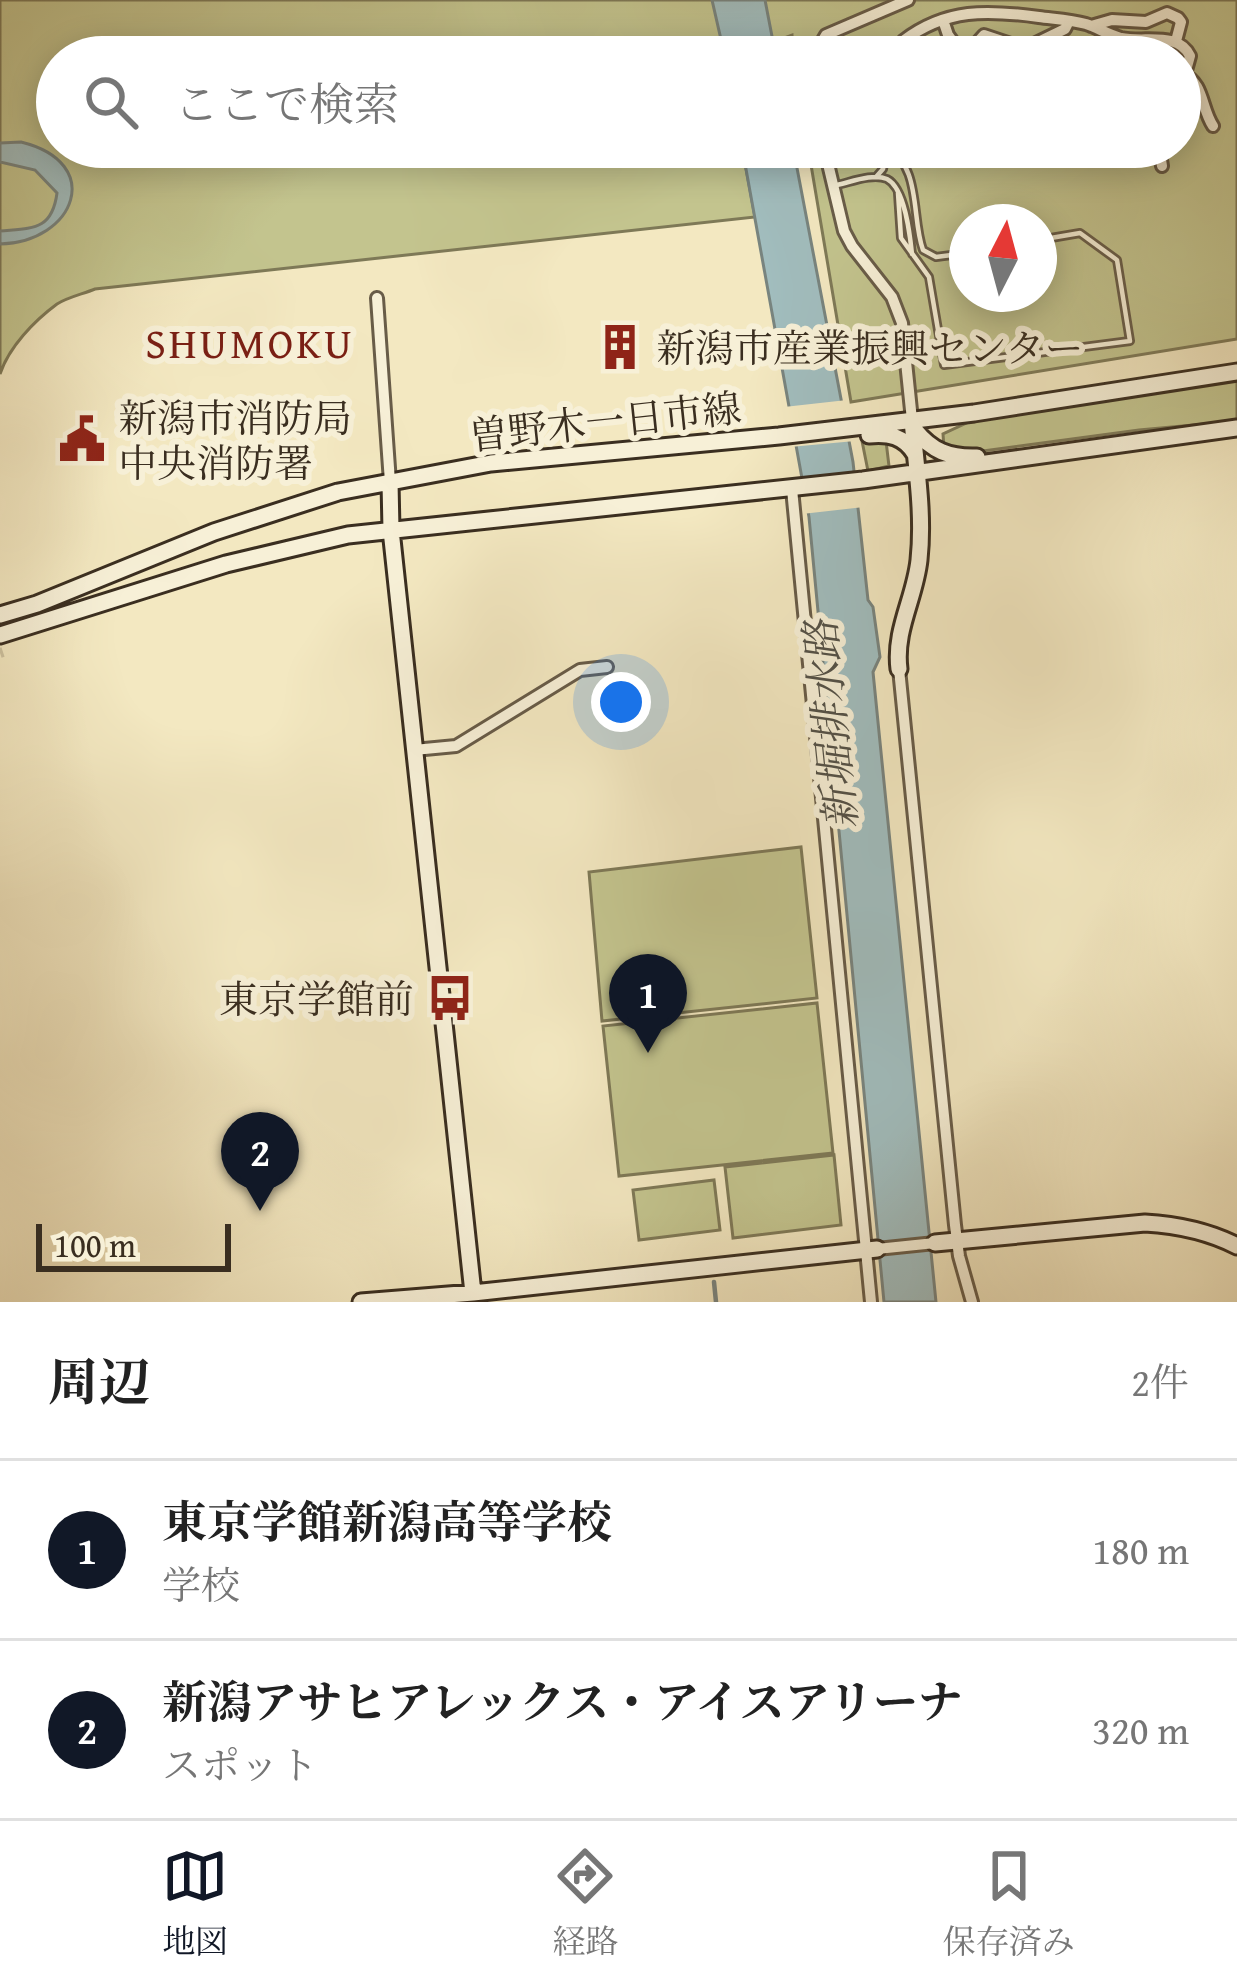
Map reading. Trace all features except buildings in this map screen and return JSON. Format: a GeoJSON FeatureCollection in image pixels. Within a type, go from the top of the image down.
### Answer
{"type":"FeatureCollection","features":[{"type":"Feature","properties":{"kind":"main road","name":"曽野木一日市線"},"geometry":{"type":"LineString","coordinates":[[0,635],[226,564],[348,535],[882,478],[916,449],[974,413],[1237,372]]}},
{"type":"Feature","properties":{"kind":"main road"},"geometry":{"type":"LineString","coordinates":[[882,478],[946,425],[974,413]]}},
{"type":"Feature","properties":{"kind":"main road","name":"曽野木一日市線"},"geometry":{"type":"LineString","coordinates":[[0,615],[214,532],[338,492],[490,463],[853,432],[916,449],[1040,457],[1237,428]]}},
{"type":"Feature","properties":{"kind":"main road"},"geometry":{"type":"LineString","coordinates":[[853,432],[894,436],[916,449],[952,456],[1012,453],[1040,457]]}},
{"type":"Feature","properties":{"kind":"main road"},"geometry":{"type":"LineString","coordinates":[[899,669],[898,644],[919,562],[922,524],[916,449]]}},
{"type":"Feature","properties":{"kind":"main road"},"geometry":{"type":"LineString","coordinates":[[390,482],[391,530],[473,1293]]}},
{"type":"Feature","properties":{"kind":"main road"},"geometry":{"type":"LineString","coordinates":[[935,1244],[1145,1223],[1204,1232],[1237,1246]]}},
{"type":"Feature","properties":{"kind":"main road"},"geometry":{"type":"LineString","coordinates":[[362,1302],[871,1249]]}},
{"type":"Feature","properties":{"kind":"street"},"geometry":{"type":"LineString","coordinates":[[825,36],[908,0]]}},
{"type":"Feature","properties":{"kind":"street"},"geometry":{"type":"LineString","coordinates":[[910,36],[926,25],[989,11],[1070,21],[1116,36]]}},
{"type":"Feature","properties":{"kind":"street"},"geometry":{"type":"LineString","coordinates":[[1091,26],[1112,20],[1146,22],[1167,13],[1180,22],[1177,36]]}},
{"type":"Feature","properties":{"kind":"street"},"geometry":{"type":"LineString","coordinates":[[943,20],[950,36]]}},
{"type":"Feature","properties":{"kind":"street"},"geometry":{"type":"LineString","coordinates":[[1048,36],[1065,29],[1070,21]]}},
{"type":"Feature","properties":{"kind":"street"},"geometry":{"type":"LineString","coordinates":[[1201,100],[1213,126]]}},
{"type":"Feature","properties":{"kind":"street"},"geometry":{"type":"LineString","coordinates":[[828,168],[838,214],[852,246],[892,297],[902,323],[916,449]]}},
{"type":"Feature","properties":{"kind":"street"},"geometry":{"type":"LineString","coordinates":[[377,298],[390,482]]}},
{"type":"Feature","properties":{"kind":"street"},"geometry":{"type":"LineString","coordinates":[[794,489],[871,1249],[871,1302]]}},
{"type":"Feature","properties":{"kind":"street"},"geometry":{"type":"LineString","coordinates":[[414,750],[456,746],[580,670],[607,668]]}},
{"type":"Feature","properties":{"kind":"street"},"geometry":{"type":"LineString","coordinates":[[899,669],[958,1242],[972,1302]]}},
{"type":"Feature","properties":{"kind":"street"},"geometry":{"type":"LineString","coordinates":[[871,1249],[935,1244]]}},
{"type":"Feature","properties":{"kind":"lane"},"geometry":{"type":"LineString","coordinates":[[875,177],[884,168]]}},
{"type":"Feature","properties":{"kind":"lane"},"geometry":{"type":"LineString","coordinates":[[907,168],[923,250],[936,257],[949,255]]}},
{"type":"Feature","properties":{"kind":"lane"},"geometry":{"type":"LineString","coordinates":[[832,186],[875,177],[889,180],[898,193],[901,238],[926,268],[944,365],[1130,341],[1117,260],[1080,233],[1057,237]]}},
{"type":"Feature","properties":{"kind":"green space"},"geometry":{"type":"Polygon","coordinates":[[[0,0],[1237,0],[1237,339],[851,402],[812,168],[1201,168],[1201,36],[36,36],[36,168],[746,168],[755,217],[95,289],[61,302],[16,344],[0,374],[0,0]]]}},
{"type":"Feature","properties":{"kind":"green space"},"geometry":{"type":"Polygon","coordinates":[[[1237,380],[1237,421],[983,451],[944,448],[943,434],[973,420],[1237,380]]]}},
{"type":"Feature","properties":{"kind":"green space"},"geometry":{"type":"Polygon","coordinates":[[[862,441],[886,441],[889,466],[868,471],[862,441]]]}},
{"type":"Feature","properties":{"kind":"green space"},"geometry":{"type":"Polygon","coordinates":[[[801,847],[817,998],[602,1021],[589,872],[801,847]]]}},
{"type":"Feature","properties":{"kind":"green space"},"geometry":{"type":"Polygon","coordinates":[[[817,1003],[833,1153],[619,1176],[603,1026],[817,1003]]]}},
{"type":"Feature","properties":{"kind":"green space"},"geometry":{"type":"Polygon","coordinates":[[[834,1155],[841,1225],[733,1238],[725,1167],[834,1155]]]}},
{"type":"Feature","properties":{"kind":"green space"},"geometry":{"type":"Polygon","coordinates":[[[714,1180],[720,1230],[639,1240],[633,1190],[714,1180]]]}},
{"type":"Feature","properties":{"kind":"water"},"geometry":{"type":"Polygon","coordinates":[[[712,0],[765,0],[772,36],[720,36],[712,0]]]}},
{"type":"Feature","properties":{"kind":"water"},"geometry":{"type":"Polygon","coordinates":[[[21,142],[36,148],[36,168],[64,168],[71,183],[62,216],[47,230],[0,244],[0,231],[31,228],[45,221],[57,193],[35,170],[0,162],[0,143],[21,142]]]}},
{"type":"Feature","properties":{"kind":"water","name":"新堀排水路"},"geometry":{"type":"Polygon","coordinates":[[[746,168],[797,168],[853,462],[868,600],[880,657],[873,672],[936,1302],[884,1302],[809,517],[746,168]]]}},
{"type":"Feature","properties":{"kind":"pier"},"geometry":{"type":"Polygon","coordinates":[[[847,400],[855,441],[790,447],[784,407],[847,400]]]}},
{"type":"Feature","properties":{"kind":"pier"},"geometry":{"type":"Polygon","coordinates":[[[860,473],[864,507],[802,514],[798,480],[860,473]]]}},
{"type":"Feature","properties":{"kind":"waterway"},"geometry":{"type":"LineString","coordinates":[[714,1282],[716,1302]]}},
{"type":"Feature","properties":{"kind":"place","name":"新潟市産業振興センター"},"geometry":{"type":"Point","coordinates":[620,347]}},
{"type":"Feature","properties":{"kind":"place","name":"新潟市消防局 中央消防署"},"geometry":{"type":"Point","coordinates":[82,439]}},
{"type":"Feature","properties":{"kind":"place","name":"東京学館前"},"geometry":{"type":"Point","coordinates":[450,998]}},
{"type":"Feature","properties":{"kind":"place","name":"東京学館新潟高等学校"},"geometry":{"type":"Point","coordinates":[648,1053]}},
{"type":"Feature","properties":{"kind":"place","name":"新潟アサヒアレックス・アイスアリーナ"},"geometry":{"type":"Point","coordinates":[260,1211]}},
{"type":"Feature","properties":{"kind":"district","name":"SHUMOKU"},"geometry":{"type":"Point","coordinates":[250,342]}}]}
